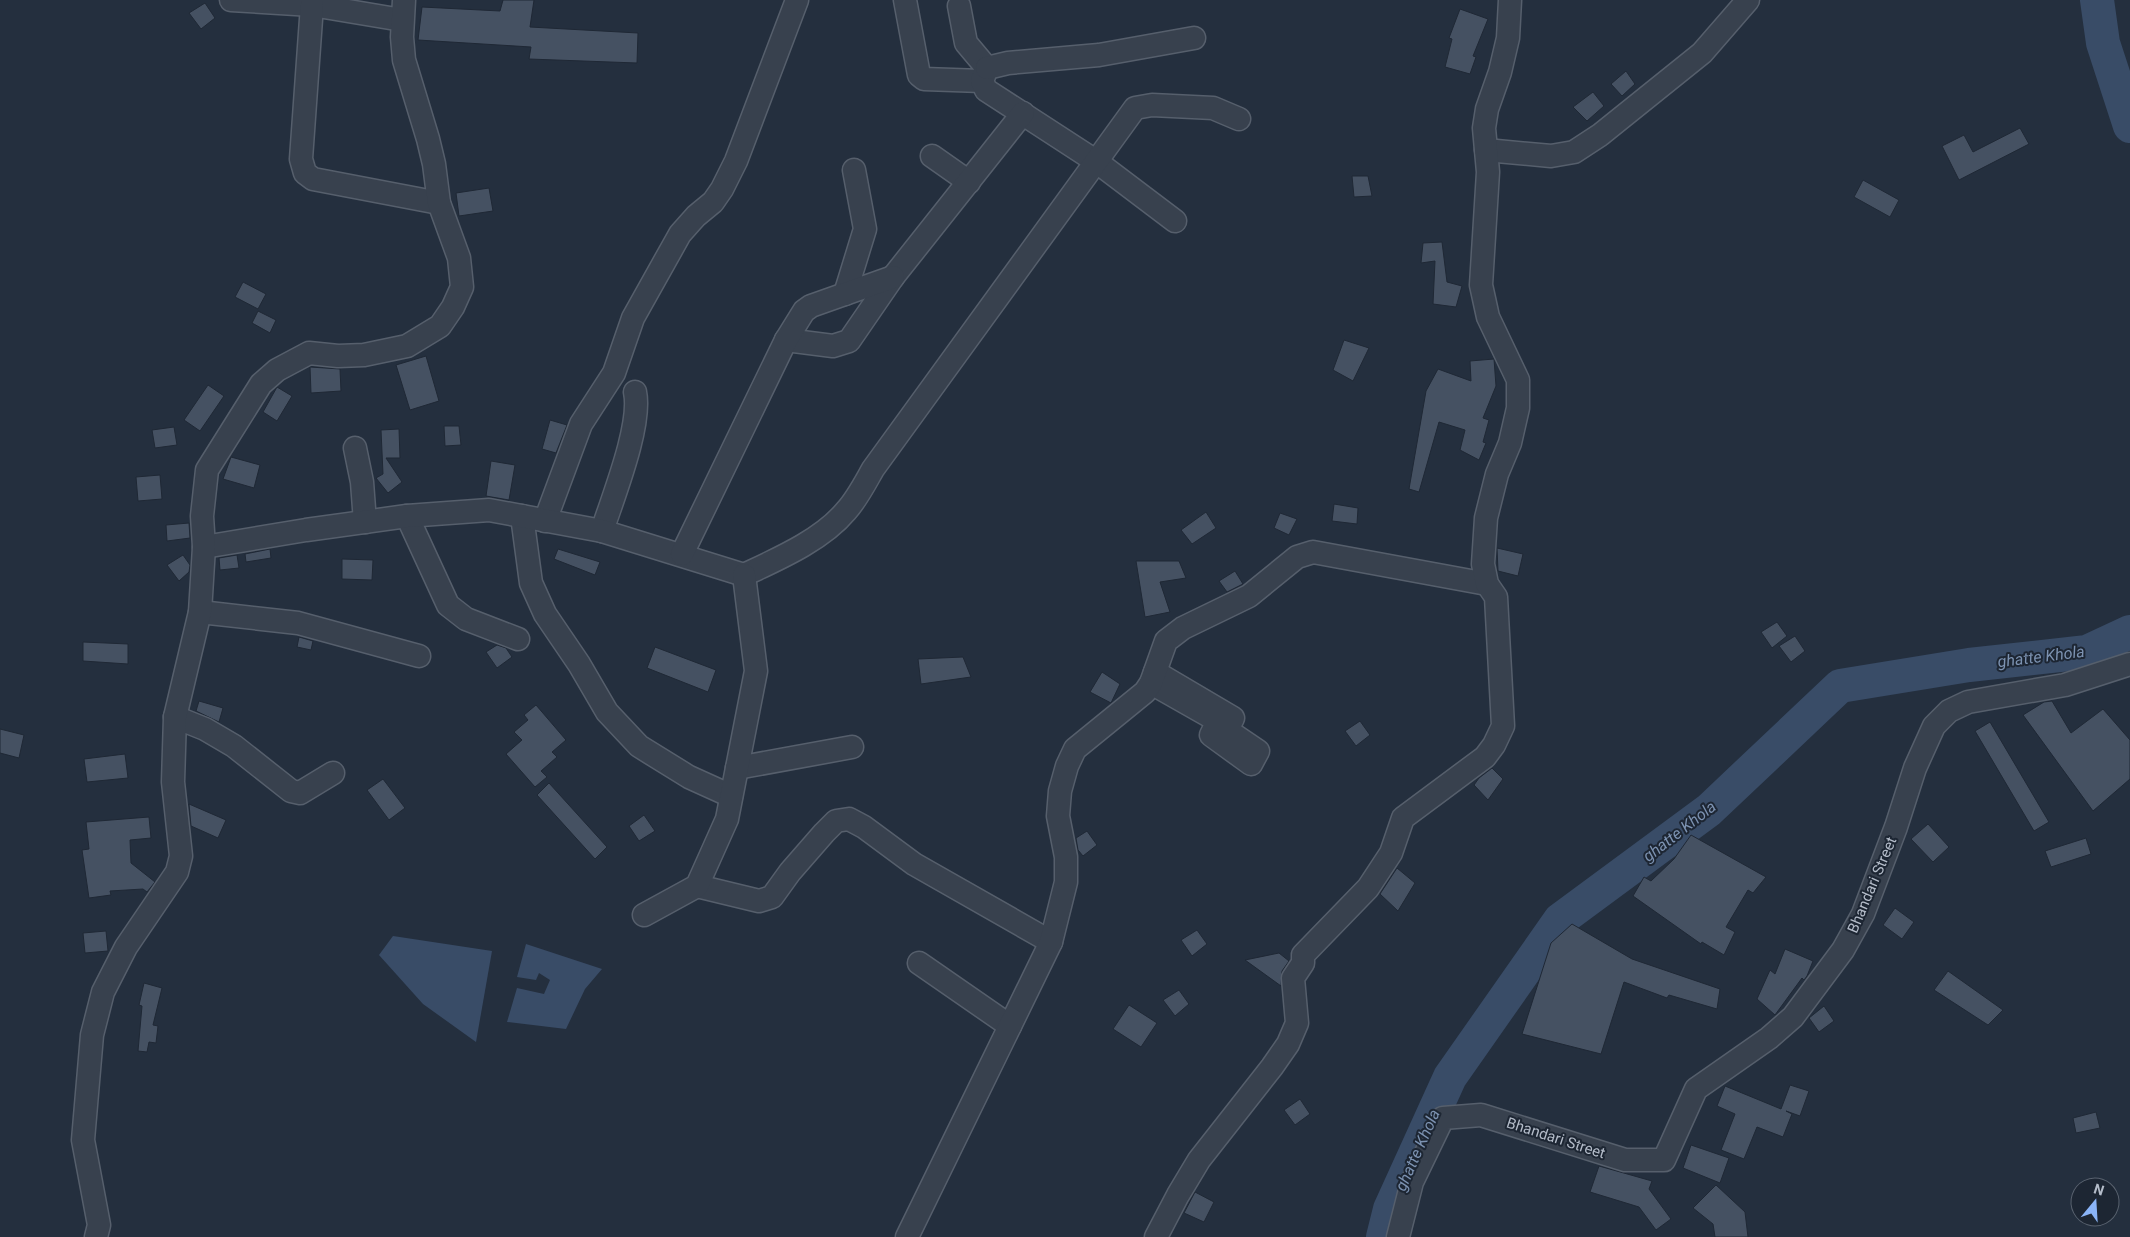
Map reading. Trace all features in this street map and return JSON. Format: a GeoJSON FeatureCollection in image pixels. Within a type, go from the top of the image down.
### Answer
{"type":"FeatureCollection","features":[{"type":"Feature","properties":{"kind":"street"},"geometry":{"type":"LineString","coordinates":[[96,1237],[99,1225],[82,1140],[92,1035],[103,992],[126,947],[177,872],[180,856],[173,782],[175,717],[200,612],[204,547],[202,516],[207,470],[261,384],[277,370],[309,353],[338,356],[364,355],[407,346],[440,326],[453,307],[462,287],[459,258],[439,203],[434,164],[422,114],[404,60],[403,10],[231,0]]}},
{"type":"Feature","properties":{"kind":"street"},"geometry":{"type":"LineString","coordinates":[[545,521],[581,424],[614,373],[633,318],[680,234],[712,202],[722,189],[736,160],[797,0]]}},
{"type":"Feature","properties":{"kind":"street"},"geometry":{"type":"LineString","coordinates":[[905,0],[919,75],[924,80],[985,75],[1008,63],[1099,54],[1194,38]]}},
{"type":"Feature","properties":{"kind":"street"},"geometry":{"type":"LineString","coordinates":[[1156,1237],[1199,1160],[1268,1074],[1288,1044],[1298,1023],[1293,978],[1303,963],[1303,955],[1368,888],[1391,853],[1403,818],[1484,757],[1494,745],[1503,726],[1496,597],[1487,584],[1483,560],[1486,518],[1497,474],[1510,443],[1518,408],[1518,380],[1488,317],[1481,285],[1488,172],[1484,128],[1487,109],[1500,72],[1508,38],[1510,0]]}},
{"type":"Feature","properties":{"kind":"street"},"geometry":{"type":"LineString","coordinates":[[1486,150],[1551,156],[1574,152],[1600,135],[1702,53],[1748,0]]}},
{"type":"Feature","properties":{"kind":"street"},"geometry":{"type":"LineString","coordinates":[[312,5],[301,159],[305,173],[313,179],[439,203]]}},
{"type":"Feature","properties":{"kind":"street"},"geometry":{"type":"LineString","coordinates":[[959,6],[966,43],[985,75],[986,90],[1097,162],[1175,221]]}},
{"type":"Feature","properties":{"kind":"street"},"geometry":{"type":"LineString","coordinates":[[204,547],[407,516],[488,510],[602,531],[682,554],[744,575],[777,560],[824,532],[846,512],[873,469],[1135,108],[1152,105],[1213,108],[1238,119]]}},
{"type":"Feature","properties":{"kind":"street"},"geometry":{"type":"LineString","coordinates":[[786,340],[832,346],[849,341],[893,277],[1023,114]]}},
{"type":"Feature","properties":{"kind":"street"},"geometry":{"type":"LineString","coordinates":[[932,156],[969,182]]}},
{"type":"Feature","properties":{"kind":"street"},"geometry":{"type":"LineString","coordinates":[[845,294],[865,229],[854,170]]}},
{"type":"Feature","properties":{"kind":"street"},"geometry":{"type":"LineString","coordinates":[[682,554],[786,340],[804,311],[811,306],[893,277]]}},
{"type":"Feature","properties":{"kind":"street"},"geometry":{"type":"LineString","coordinates":[[602,531],[636,423],[637,403],[635,392]]}},
{"type":"Feature","properties":{"kind":"street"},"geometry":{"type":"LineString","coordinates":[[356,448],[362,482],[365,522]]}},
{"type":"Feature","properties":{"kind":"street"},"geometry":{"type":"LineString","coordinates":[[407,516],[448,605],[466,620],[518,639]]}},
{"type":"Feature","properties":{"kind":"street"},"geometry":{"type":"LineString","coordinates":[[522,516],[532,584],[535,591],[545,614],[579,664],[607,712],[639,746],[689,777],[732,796]]}},
{"type":"Feature","properties":{"kind":"street"},"geometry":{"type":"LineString","coordinates":[[907,1237],[1051,942],[1066,882],[1066,857],[1058,816],[1060,790],[1067,766],[1075,749],[1145,692],[1153,677],[1166,641],[1183,628],[1249,596],[1297,557],[1313,552],[1487,584]]}},
{"type":"Feature","properties":{"kind":"street"},"geometry":{"type":"LineString","coordinates":[[644,915],[697,886],[727,819],[756,671],[744,575]]}},
{"type":"Feature","properties":{"kind":"street"},"geometry":{"type":"LineString","coordinates":[[200,612],[298,624],[419,656]]}},
{"type":"Feature","properties":{"kind":"street","name":"Bhandari Street"},"geometry":{"type":"LineString","coordinates":[[1398,1237],[1412,1182],[1443,1118],[1481,1115],[1624,1160],[1664,1160],[1696,1089],[1769,1038],[1793,1017],[1843,950],[1863,914],[1896,828],[1916,768],[1934,726],[1949,711],[1968,702],[2065,685],[2130,664]]}},
{"type":"Feature","properties":{"kind":"street"},"geometry":{"type":"LineString","coordinates":[[1153,677],[1233,718],[1227,730],[1258,751],[1251,764],[1211,735],[1218,721],[1153,677]]}},
{"type":"Feature","properties":{"kind":"street"},"geometry":{"type":"LineString","coordinates":[[175,717],[205,729],[234,746],[291,791],[300,793],[333,773]]}},
{"type":"Feature","properties":{"kind":"street"},"geometry":{"type":"LineString","coordinates":[[737,768],[852,747]]}},
{"type":"Feature","properties":{"kind":"street"},"geometry":{"type":"LineString","coordinates":[[697,886],[759,901],[772,897],[790,872],[836,821],[850,819],[864,827],[914,864],[1051,942]]}},
{"type":"Feature","properties":{"kind":"street"},"geometry":{"type":"LineString","coordinates":[[919,963],[1010,1026]]}},
{"type":"Feature","properties":{"kind":"water"},"geometry":{"type":"Polygon","coordinates":[[[393,936],[492,951],[476,1042],[423,1004],[379,955],[393,936]]]}},
{"type":"Feature","properties":{"kind":"water"},"geometry":{"type":"Polygon","coordinates":[[[526,944],[602,969],[585,989],[566,1029],[507,1022],[517,988],[544,994],[550,980],[539,973],[536,980],[517,977],[526,944]]]}},
{"type":"Feature","properties":{"kind":"building"},"geometry":{"type":"Polygon","coordinates":[[[503,0],[534,0],[530,27],[638,33],[637,63],[529,59],[531,47],[418,40],[422,7],[500,11],[503,0]]]}},
{"type":"Feature","properties":{"kind":"building"},"geometry":{"type":"Polygon","coordinates":[[[205,3],[215,18],[201,29],[189,13],[205,3]]]}},
{"type":"Feature","properties":{"kind":"building"},"geometry":{"type":"Polygon","coordinates":[[[1460,9],[1488,19],[1473,56],[1476,57],[1470,74],[1445,67],[1452,39],[1449,38],[1460,9]]]}},
{"type":"Feature","properties":{"kind":"building"},"geometry":{"type":"Polygon","coordinates":[[[1626,71],[1635,84],[1622,96],[1611,84],[1626,71]]]}},
{"type":"Feature","properties":{"kind":"building"},"geometry":{"type":"Polygon","coordinates":[[[1593,92],[1604,106],[1587,121],[1573,107],[1593,92]]]}},
{"type":"Feature","properties":{"kind":"building"},"geometry":{"type":"Polygon","coordinates":[[[2020,128],[2029,144],[1959,180],[1942,146],[1964,135],[1973,152],[2020,128]]]}},
{"type":"Feature","properties":{"kind":"building"},"geometry":{"type":"Polygon","coordinates":[[[1352,176],[1368,176],[1372,196],[1354,197],[1352,176]]]}},
{"type":"Feature","properties":{"kind":"building"},"geometry":{"type":"Polygon","coordinates":[[[1863,180],[1899,200],[1890,217],[1854,197],[1863,180]]]}},
{"type":"Feature","properties":{"kind":"building"},"geometry":{"type":"Polygon","coordinates":[[[489,188],[493,211],[459,216],[456,193],[489,188]]]}},
{"type":"Feature","properties":{"kind":"building"},"geometry":{"type":"Polygon","coordinates":[[[1442,242],[1447,282],[1462,286],[1456,307],[1433,304],[1435,261],[1421,263],[1423,243],[1442,242]]]}},
{"type":"Feature","properties":{"kind":"building"},"geometry":{"type":"Polygon","coordinates":[[[243,282],[266,294],[258,309],[235,297],[243,282]]]}},
{"type":"Feature","properties":{"kind":"building"},"geometry":{"type":"Polygon","coordinates":[[[258,311],[276,320],[270,333],[252,323],[258,311]]]}},
{"type":"Feature","properties":{"kind":"building"},"geometry":{"type":"Polygon","coordinates":[[[1344,340],[1369,348],[1353,381],[1333,370],[1344,340]]]}},
{"type":"Feature","properties":{"kind":"building"},"geometry":{"type":"Polygon","coordinates":[[[426,356],[439,401],[410,410],[396,365],[426,356]]]}},
{"type":"Feature","properties":{"kind":"building"},"geometry":{"type":"Polygon","coordinates":[[[1494,359],[1496,386],[1483,418],[1489,420],[1483,442],[1486,443],[1479,460],[1460,450],[1465,430],[1439,422],[1419,492],[1409,489],[1426,391],[1438,369],[1471,381],[1470,361],[1494,359]]]}},
{"type":"Feature","properties":{"kind":"building"},"geometry":{"type":"Polygon","coordinates":[[[310,367],[340,369],[341,391],[311,393],[310,367]]]}},
{"type":"Feature","properties":{"kind":"building"},"geometry":{"type":"Polygon","coordinates":[[[208,385],[224,396],[200,431],[184,420],[208,385]]]}},
{"type":"Feature","properties":{"kind":"building"},"geometry":{"type":"Polygon","coordinates":[[[277,387],[292,396],[277,421],[263,412],[277,387]]]}},
{"type":"Feature","properties":{"kind":"building"},"geometry":{"type":"Polygon","coordinates":[[[550,420],[567,425],[556,453],[542,449],[550,420]]]}},
{"type":"Feature","properties":{"kind":"building"},"geometry":{"type":"Polygon","coordinates":[[[444,426],[459,426],[461,445],[445,446],[444,426]]]}},
{"type":"Feature","properties":{"kind":"building"},"geometry":{"type":"Polygon","coordinates":[[[174,427],[177,445],[155,448],[152,430],[174,427]]]}},
{"type":"Feature","properties":{"kind":"building"},"geometry":{"type":"Polygon","coordinates":[[[399,429],[400,458],[386,458],[402,482],[388,493],[376,478],[383,474],[381,430],[399,429]]]}},
{"type":"Feature","properties":{"kind":"building"},"geometry":{"type":"Polygon","coordinates":[[[231,457],[260,465],[254,488],[223,479],[231,457]]]}},
{"type":"Feature","properties":{"kind":"building"},"geometry":{"type":"Polygon","coordinates":[[[491,461],[515,465],[509,500],[486,496],[491,461]]]}},
{"type":"Feature","properties":{"kind":"building"},"geometry":{"type":"Polygon","coordinates":[[[160,475],[162,499],[138,501],[136,477],[160,475]]]}},
{"type":"Feature","properties":{"kind":"building"},"geometry":{"type":"Polygon","coordinates":[[[1334,504],[1358,508],[1357,524],[1332,521],[1334,504]]]}},
{"type":"Feature","properties":{"kind":"building"},"geometry":{"type":"Polygon","coordinates":[[[1206,512],[1216,528],[1192,544],[1181,530],[1206,512]]]}},
{"type":"Feature","properties":{"kind":"building"},"geometry":{"type":"Polygon","coordinates":[[[1280,513],[1297,519],[1289,535],[1274,528],[1280,513]]]}},
{"type":"Feature","properties":{"kind":"building"},"geometry":{"type":"Polygon","coordinates":[[[189,523],[190,538],[167,541],[166,525],[189,523]]]}},
{"type":"Feature","properties":{"kind":"building"},"geometry":{"type":"Polygon","coordinates":[[[1497,548],[1523,554],[1518,576],[1498,571],[1497,548]]]}},
{"type":"Feature","properties":{"kind":"building"},"geometry":{"type":"Polygon","coordinates":[[[270,549],[271,558],[246,562],[245,554],[270,549]]]}},
{"type":"Feature","properties":{"kind":"building"},"geometry":{"type":"Polygon","coordinates":[[[558,549],[600,562],[595,575],[554,559],[558,549]]]}},
{"type":"Feature","properties":{"kind":"building"},"geometry":{"type":"Polygon","coordinates":[[[183,555],[190,565],[189,572],[179,581],[167,565],[183,555]]]}},
{"type":"Feature","properties":{"kind":"building"},"geometry":{"type":"Polygon","coordinates":[[[237,555],[239,568],[220,570],[219,558],[237,555]]]}},
{"type":"Feature","properties":{"kind":"building"},"geometry":{"type":"Polygon","coordinates":[[[342,559],[373,560],[372,580],[342,579],[342,559]]]}},
{"type":"Feature","properties":{"kind":"building"},"geometry":{"type":"Polygon","coordinates":[[[1136,561],[1179,561],[1186,578],[1160,582],[1170,612],[1145,617],[1136,561]]]}},
{"type":"Feature","properties":{"kind":"building"},"geometry":{"type":"Polygon","coordinates":[[[1235,571],[1243,584],[1227,592],[1219,581],[1235,571]]]}},
{"type":"Feature","properties":{"kind":"building"},"geometry":{"type":"Polygon","coordinates":[[[1777,622],[1787,636],[1772,648],[1761,632],[1777,622]]]}},
{"type":"Feature","properties":{"kind":"building"},"geometry":{"type":"Polygon","coordinates":[[[1795,636],[1805,651],[1791,662],[1779,646],[1795,636]]]}},
{"type":"Feature","properties":{"kind":"building"},"geometry":{"type":"Polygon","coordinates":[[[299,637],[313,641],[311,650],[297,647],[299,637]]]}},
{"type":"Feature","properties":{"kind":"building"},"geometry":{"type":"Polygon","coordinates":[[[83,642],[128,644],[128,664],[83,661],[83,642]]]}},
{"type":"Feature","properties":{"kind":"building"},"geometry":{"type":"Polygon","coordinates":[[[497,645],[506,648],[512,657],[497,668],[486,652],[497,645]]]}},
{"type":"Feature","properties":{"kind":"building"},"geometry":{"type":"Polygon","coordinates":[[[655,647],[716,670],[708,692],[647,668],[655,647]]]}},
{"type":"Feature","properties":{"kind":"building"},"geometry":{"type":"Polygon","coordinates":[[[963,657],[971,677],[921,684],[918,659],[963,657]]]}},
{"type":"Feature","properties":{"kind":"building"},"geometry":{"type":"Polygon","coordinates":[[[1102,672],[1120,684],[1111,703],[1090,692],[1102,672]]]}},
{"type":"Feature","properties":{"kind":"building"},"geometry":{"type":"Polygon","coordinates":[[[199,701],[223,708],[219,722],[196,711],[199,701]]]}},
{"type":"Feature","properties":{"kind":"building"},"geometry":{"type":"Polygon","coordinates":[[[2052,701],[2071,733],[2103,709],[2130,740],[2130,779],[2093,811],[2023,715],[2044,702],[2052,701]]]}},
{"type":"Feature","properties":{"kind":"building"},"geometry":{"type":"Polygon","coordinates":[[[536,705],[566,740],[552,752],[557,757],[541,771],[547,777],[535,787],[506,754],[522,740],[514,732],[528,720],[524,715],[536,705]]]}},
{"type":"Feature","properties":{"kind":"building"},"geometry":{"type":"Polygon","coordinates":[[[1360,721],[1370,735],[1356,746],[1345,731],[1360,721]]]}},
{"type":"Feature","properties":{"kind":"building"},"geometry":{"type":"Polygon","coordinates":[[[1990,722],[2049,822],[2034,831],[1975,731],[1990,722]]]}},
{"type":"Feature","properties":{"kind":"building"},"geometry":{"type":"Polygon","coordinates":[[[0,729],[24,735],[19,758],[0,753],[0,729]]]}},
{"type":"Feature","properties":{"kind":"building"},"geometry":{"type":"Polygon","coordinates":[[[125,754],[128,778],[87,782],[84,759],[125,754]]]}},
{"type":"Feature","properties":{"kind":"building"},"geometry":{"type":"Polygon","coordinates":[[[1492,768],[1503,779],[1488,800],[1474,785],[1479,778],[1492,768]]]}},
{"type":"Feature","properties":{"kind":"building"},"geometry":{"type":"Polygon","coordinates":[[[383,779],[405,808],[389,820],[367,790],[383,779]]]}},
{"type":"Feature","properties":{"kind":"building"},"geometry":{"type":"Polygon","coordinates":[[[549,783],[607,847],[595,859],[537,795],[549,783]]]}},
{"type":"Feature","properties":{"kind":"building"},"geometry":{"type":"Polygon","coordinates":[[[189,804],[226,820],[218,838],[191,826],[189,804]]]}},
{"type":"Feature","properties":{"kind":"building"},"geometry":{"type":"Polygon","coordinates":[[[644,815],[655,831],[639,841],[629,826],[644,815]]]}},
{"type":"Feature","properties":{"kind":"building"},"geometry":{"type":"Polygon","coordinates":[[[149,817],[151,838],[130,840],[131,863],[155,882],[147,892],[143,889],[110,891],[111,895],[89,898],[82,850],[89,849],[86,822],[149,817]]]}},
{"type":"Feature","properties":{"kind":"building"},"geometry":{"type":"Polygon","coordinates":[[[1928,824],[1949,847],[1933,862],[1911,839],[1928,824]]]}},
{"type":"Feature","properties":{"kind":"building"},"geometry":{"type":"Polygon","coordinates":[[[1087,831],[1097,845],[1083,856],[1078,850],[1076,838],[1087,831]]]}},
{"type":"Feature","properties":{"kind":"building"},"geometry":{"type":"Polygon","coordinates":[[[1691,835],[1766,877],[1753,893],[1748,890],[1726,927],[1735,932],[1724,955],[1702,942],[1701,944],[1633,896],[1644,877],[1651,881],[1674,859],[1691,835]]]}},
{"type":"Feature","properties":{"kind":"building"},"geometry":{"type":"Polygon","coordinates":[[[2086,838],[2091,854],[2051,867],[2045,851],[2086,838]]]}},
{"type":"Feature","properties":{"kind":"building"},"geometry":{"type":"Polygon","coordinates":[[[1397,868],[1415,883],[1398,911],[1380,894],[1397,868]]]}},
{"type":"Feature","properties":{"kind":"building"},"geometry":{"type":"Polygon","coordinates":[[[1895,908],[1914,922],[1902,939],[1883,925],[1895,908]]]}},
{"type":"Feature","properties":{"kind":"building"},"geometry":{"type":"Polygon","coordinates":[[[1572,924],[1632,959],[1720,989],[1717,1009],[1669,995],[1667,998],[1624,982],[1601,1054],[1522,1034],[1551,943],[1572,924]]]}},
{"type":"Feature","properties":{"kind":"building"},"geometry":{"type":"Polygon","coordinates":[[[1197,930],[1207,944],[1192,956],[1181,940],[1197,930]]]}},
{"type":"Feature","properties":{"kind":"building"},"geometry":{"type":"Polygon","coordinates":[[[106,931],[108,951],[85,953],[83,933],[106,931]]]}},
{"type":"Feature","properties":{"kind":"building"},"geometry":{"type":"Polygon","coordinates":[[[1785,949],[1813,961],[1807,976],[1804,980],[1802,978],[1775,1015],[1757,999],[1770,970],[1775,974],[1785,949]]]}},
{"type":"Feature","properties":{"kind":"building"},"geometry":{"type":"Polygon","coordinates":[[[1279,953],[1289,961],[1282,971],[1281,986],[1245,960],[1279,953]]]}},
{"type":"Feature","properties":{"kind":"building"},"geometry":{"type":"Polygon","coordinates":[[[1948,971],[2003,1010],[1988,1025],[1934,990],[1948,971]]]}},
{"type":"Feature","properties":{"kind":"building"},"geometry":{"type":"Polygon","coordinates":[[[144,983],[162,988],[153,1025],[158,1026],[156,1043],[149,1042],[147,1052],[138,1051],[142,1006],[139,1005],[144,983]]]}},
{"type":"Feature","properties":{"kind":"building"},"geometry":{"type":"Polygon","coordinates":[[[1179,990],[1189,1004],[1175,1016],[1163,1000],[1179,990]]]}},
{"type":"Feature","properties":{"kind":"building"},"geometry":{"type":"Polygon","coordinates":[[[1129,1005],[1157,1023],[1141,1047],[1113,1029],[1129,1005]]]}},
{"type":"Feature","properties":{"kind":"building"},"geometry":{"type":"Polygon","coordinates":[[[1824,1006],[1834,1021],[1819,1032],[1809,1018],[1824,1006]]]}},
{"type":"Feature","properties":{"kind":"building"},"geometry":{"type":"Polygon","coordinates":[[[1790,1085],[1809,1091],[1800,1116],[1786,1111],[1792,1114],[1783,1137],[1757,1127],[1744,1159],[1721,1150],[1735,1114],[1717,1106],[1725,1086],[1781,1109],[1790,1085]]]}},
{"type":"Feature","properties":{"kind":"building"},"geometry":{"type":"Polygon","coordinates":[[[1300,1099],[1310,1114],[1295,1125],[1284,1110],[1300,1099]]]}},
{"type":"Feature","properties":{"kind":"building"},"geometry":{"type":"Polygon","coordinates":[[[2096,1112],[2100,1128],[2076,1133],[2073,1118],[2096,1112]]]}},
{"type":"Feature","properties":{"kind":"building"},"geometry":{"type":"Polygon","coordinates":[[[1691,1145],[1729,1158],[1720,1183],[1683,1168],[1691,1145]]]}},
{"type":"Feature","properties":{"kind":"building"},"geometry":{"type":"Polygon","coordinates":[[[1599,1166],[1652,1181],[1649,1189],[1671,1219],[1656,1230],[1639,1207],[1590,1192],[1599,1166]]]}},
{"type":"Feature","properties":{"kind":"building"},"geometry":{"type":"Polygon","coordinates":[[[1716,1185],[1745,1212],[1748,1237],[1715,1237],[1713,1224],[1693,1208],[1716,1185]]]}},
{"type":"Feature","properties":{"kind":"building"},"geometry":{"type":"Polygon","coordinates":[[[1195,1192],[1214,1202],[1204,1222],[1184,1213],[1195,1192]]]}},
{"type":"Feature","properties":{"kind":"waterway","name":"ghatte Khola"},"geometry":{"type":"LineString","coordinates":[[2097,0],[2103,43],[2130,126]]}},
{"type":"Feature","properties":{"kind":"waterway","name":"ghatte Khola"},"geometry":{"type":"LineString","coordinates":[[1383,1237],[1390,1209],[1450,1077],[1560,920],[1709,810],[1840,686],[1969,665],[2087,652],[2130,632]]}}]}
